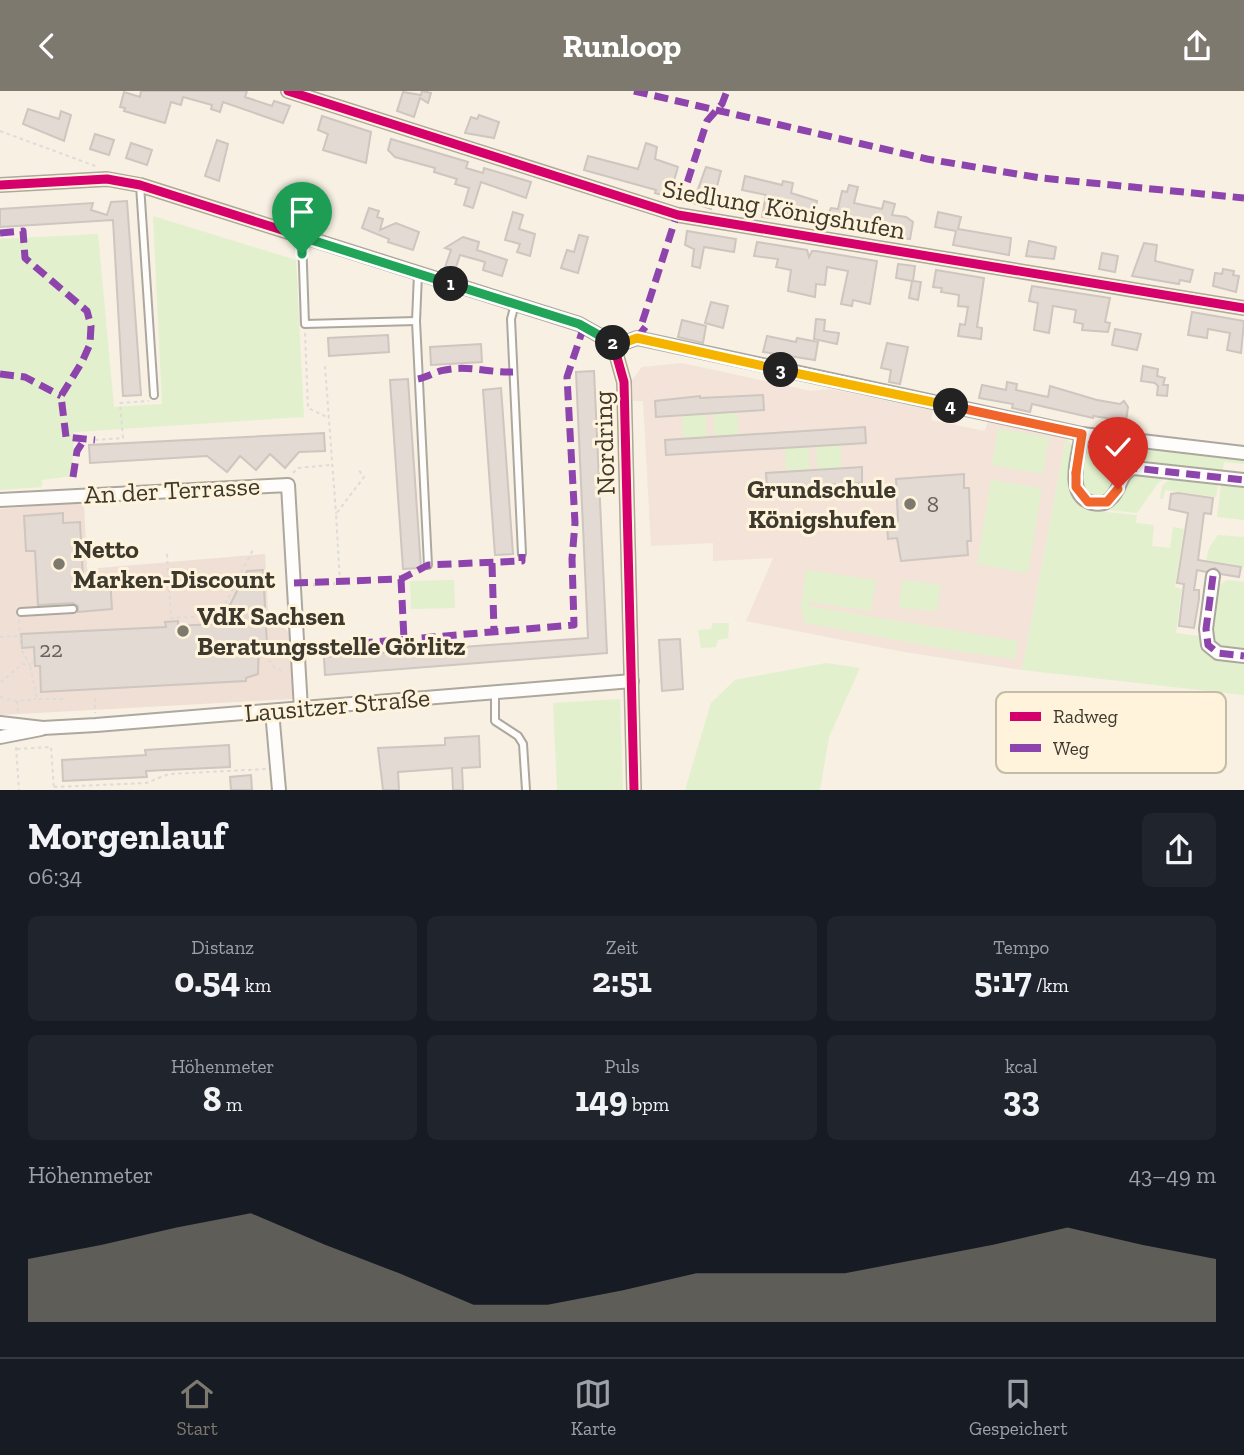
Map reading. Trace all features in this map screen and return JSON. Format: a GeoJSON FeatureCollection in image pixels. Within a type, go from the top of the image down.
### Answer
{"type":"FeatureCollection","features":[{"type":"Feature","properties":{"kind":"street","name":"Siedlung Königshufen"},"geometry":{"type":"LineString","coordinates":[[288,91],[678,215],[1244,308]]}},
{"type":"Feature","properties":{"kind":"street"},"geometry":{"type":"LineString","coordinates":[[0,185],[107,179],[140,185],[579,324],[598,332],[615,346],[637,338],[1082,434],[1244,453]]}},
{"type":"Feature","properties":{"kind":"street","name":"Nordring"},"geometry":{"type":"LineString","coordinates":[[615,346],[624,382],[634,790]]}},
{"type":"Feature","properties":{"kind":"street"},"geometry":{"type":"LineString","coordinates":[[1082,434],[1076,487],[1083,498],[1094,504],[1102,504],[1113,496],[1123,475],[1134,468],[1244,480]]}},
{"type":"Feature","properties":{"kind":"street","name":"An der Terrasse"},"geometry":{"type":"LineString","coordinates":[[0,500],[288,485],[301,709]]}},
{"type":"Feature","properties":{"kind":"street"},"geometry":{"type":"LineString","coordinates":[[1213,576],[1206,629],[1209,645],[1218,653],[1244,656]]}},
{"type":"Feature","properties":{"kind":"street","name":"Lausitzer Straße"},"geometry":{"type":"LineString","coordinates":[[0,737],[43,728],[632,681]]}},
{"type":"Feature","properties":{"kind":"street"},"geometry":{"type":"LineString","coordinates":[[272,711],[279,790]]}},
{"type":"Feature","properties":{"kind":"street","name":"Lausitzer Straße"},"geometry":{"type":"LineString","coordinates":[[0,723],[43,728]]}},
{"type":"Feature","properties":{"kind":"lane"},"geometry":{"type":"LineString","coordinates":[[140,185],[154,395]]}},
{"type":"Feature","properties":{"kind":"lane"},"geometry":{"type":"LineString","coordinates":[[302,237],[305,324],[416,320]]}},
{"type":"Feature","properties":{"kind":"lane"},"geometry":{"type":"LineString","coordinates":[[418,274],[416,320],[428,565]]}},
{"type":"Feature","properties":{"kind":"lane"},"geometry":{"type":"LineString","coordinates":[[515,304],[510,319],[522,554]]}},
{"type":"Feature","properties":{"kind":"lane"},"geometry":{"type":"LineString","coordinates":[[21,612],[73,609]]}},
{"type":"Feature","properties":{"kind":"lane"},"geometry":{"type":"LineString","coordinates":[[495,692],[495,721],[518,736],[523,744],[526,790]]}},
{"type":"Feature","properties":{"kind":"path"},"geometry":{"type":"LineString","coordinates":[[0,131],[107,171],[107,179]]}},
{"type":"Feature","properties":{"kind":"path"},"geometry":{"type":"LineString","coordinates":[[305,324],[308,408],[328,418]]}},
{"type":"Feature","properties":{"kind":"path"},"geometry":{"type":"LineString","coordinates":[[325,366],[340,582]]}},
{"type":"Feature","properties":{"kind":"path"},"geometry":{"type":"LineString","coordinates":[[95,440],[123,438],[120,403],[150,401],[154,395]]}},
{"type":"Feature","properties":{"kind":"path"},"geometry":{"type":"LineString","coordinates":[[298,468],[331,465]]}},
{"type":"Feature","properties":{"kind":"path"},"geometry":{"type":"LineString","coordinates":[[336,513],[364,477],[358,469]]}},
{"type":"Feature","properties":{"kind":"path"},"geometry":{"type":"LineString","coordinates":[[167,554],[171,620],[219,616],[254,548]]}},
{"type":"Feature","properties":{"kind":"path"},"geometry":{"type":"LineString","coordinates":[[334,582],[335,589]]}},
{"type":"Feature","properties":{"kind":"path"},"geometry":{"type":"LineString","coordinates":[[314,583],[314,590]]}},
{"type":"Feature","properties":{"kind":"path"},"geometry":{"type":"LineString","coordinates":[[21,612],[20,649],[30,664],[37,699]]}},
{"type":"Feature","properties":{"kind":"path"},"geometry":{"type":"LineString","coordinates":[[0,637],[20,636]]}},
{"type":"Feature","properties":{"kind":"path"},"geometry":{"type":"LineString","coordinates":[[260,649],[275,668],[291,674]]}},
{"type":"Feature","properties":{"kind":"path"},"geometry":{"type":"LineString","coordinates":[[0,683],[22,664],[34,661]]}},
{"type":"Feature","properties":{"kind":"path"},"geometry":{"type":"LineString","coordinates":[[0,697],[17,701],[64,699]]}},
{"type":"Feature","properties":{"kind":"path"},"geometry":{"type":"LineString","coordinates":[[95,698],[95,711]]}},
{"type":"Feature","properties":{"kind":"path"},"geometry":{"type":"LineString","coordinates":[[19,790],[16,749],[51,747],[54,789],[146,783],[169,774],[277,769]]}},
{"type":"Feature","properties":{"kind":"path"},"geometry":{"type":"LineString","coordinates":[[102,784],[102,790]]}},
{"type":"Feature","properties":{"kind":"shaded area","name":"Grundschule Königshufen"},"geometry":{"type":"Polygon","coordinates":[[[682,363],[811,391],[830,389],[933,410],[931,420],[985,431],[988,421],[1066,438],[1022,670],[904,652],[746,621],[773,558],[713,561],[713,543],[651,546],[643,401],[633,401],[632,380],[642,367],[682,363]]]}},
{"type":"Feature","properties":{"kind":"shaded area"},"geometry":{"type":"Polygon","coordinates":[[[84,502],[87,569],[265,554],[268,611],[295,639],[292,699],[0,715],[0,509],[84,502]]]}},
{"type":"Feature","properties":{"kind":"green space"},"geometry":{"type":"Polygon","coordinates":[[[153,216],[296,260],[304,417],[74,432],[72,476],[42,480],[42,487],[0,490],[0,239],[98,234],[114,407],[162,404],[153,216]]]}},
{"type":"Feature","properties":{"kind":"green space"},"geometry":{"type":"Polygon","coordinates":[[[737,412],[739,436],[715,437],[713,414],[737,412]]]}},
{"type":"Feature","properties":{"kind":"green space"},"geometry":{"type":"Polygon","coordinates":[[[706,414],[707,437],[683,439],[682,415],[706,414]]]}},
{"type":"Feature","properties":{"kind":"green space"},"geometry":{"type":"Polygon","coordinates":[[[998,429],[1049,437],[1043,474],[992,465],[998,429]]]}},
{"type":"Feature","properties":{"kind":"green space"},"geometry":{"type":"Polygon","coordinates":[[[1066,438],[1075,449],[1069,491],[1075,499],[1090,508],[1137,515],[1136,523],[1154,525],[1152,546],[1170,548],[1173,527],[1184,529],[1175,587],[1182,589],[1176,633],[1199,636],[1206,650],[1244,661],[1244,695],[1022,670],[1066,438]]]}},
{"type":"Feature","properties":{"kind":"green space"},"geometry":{"type":"Polygon","coordinates":[[[1091,438],[1244,457],[1244,464],[1224,462],[1222,475],[1121,461],[1107,494],[1102,499],[1096,499],[1088,496],[1080,486],[1085,445],[1091,438]]]}},
{"type":"Feature","properties":{"kind":"green space"},"geometry":{"type":"Polygon","coordinates":[[[840,445],[842,468],[818,470],[816,446],[840,445]]]}},
{"type":"Feature","properties":{"kind":"green space"},"geometry":{"type":"Polygon","coordinates":[[[809,447],[810,470],[786,471],[785,448],[809,447]]]}},
{"type":"Feature","properties":{"kind":"green space"},"geometry":{"type":"Polygon","coordinates":[[[1131,475],[1167,477],[1158,483],[1137,513],[1100,509],[1131,475]]]}},
{"type":"Feature","properties":{"kind":"green space"},"geometry":{"type":"Polygon","coordinates":[[[1171,478],[1218,485],[1216,497],[1165,490],[1163,499],[1160,499],[1162,486],[1171,478]]]}},
{"type":"Feature","properties":{"kind":"green space"},"geometry":{"type":"Polygon","coordinates":[[[991,480],[1042,488],[1028,573],[977,564],[991,480]]]}},
{"type":"Feature","properties":{"kind":"green space"},"geometry":{"type":"Polygon","coordinates":[[[1221,485],[1244,488],[1244,520],[1217,517],[1221,485]]]}},
{"type":"Feature","properties":{"kind":"green space"},"geometry":{"type":"Polygon","coordinates":[[[1218,535],[1244,537],[1244,567],[1206,561],[1209,548],[1218,535]]]}},
{"type":"Feature","properties":{"kind":"green space"},"geometry":{"type":"Polygon","coordinates":[[[806,570],[876,580],[871,611],[808,602],[809,606],[1018,641],[1015,659],[955,651],[805,623],[801,607],[806,570]]]}},
{"type":"Feature","properties":{"kind":"green space"},"geometry":{"type":"Polygon","coordinates":[[[454,580],[455,608],[411,609],[410,581],[454,580]]]}},
{"type":"Feature","properties":{"kind":"green space"},"geometry":{"type":"Polygon","coordinates":[[[902,580],[941,585],[937,611],[899,608],[902,580]]]}},
{"type":"Feature","properties":{"kind":"green space"},"geometry":{"type":"Polygon","coordinates":[[[1227,580],[1244,582],[1244,653],[1223,650],[1213,643],[1211,632],[1218,586],[1227,580]]]}},
{"type":"Feature","properties":{"kind":"green space"},"geometry":{"type":"Polygon","coordinates":[[[713,623],[729,623],[728,638],[718,640],[716,647],[701,648],[698,630],[711,629],[713,623]]]}},
{"type":"Feature","properties":{"kind":"green space"},"geometry":{"type":"Polygon","coordinates":[[[826,663],[860,668],[829,737],[820,790],[685,790],[711,703],[735,680],[826,663]]]}},
{"type":"Feature","properties":{"kind":"green space"},"geometry":{"type":"Polygon","coordinates":[[[620,699],[623,790],[557,790],[553,703],[620,699]]]}},
{"type":"Feature","properties":{"kind":"building"},"geometry":{"type":"Polygon","coordinates":[[[141,91],[247,91],[245,97],[272,106],[274,101],[290,106],[283,123],[223,102],[220,112],[211,109],[212,105],[183,97],[181,105],[171,102],[165,123],[124,111],[125,108],[120,107],[124,92],[140,97],[141,91]]]}},
{"type":"Feature","properties":{"kind":"building"},"geometry":{"type":"Polygon","coordinates":[[[422,91],[431,93],[428,103],[420,98],[414,117],[397,111],[403,92],[421,95],[422,91]]]}},
{"type":"Feature","properties":{"kind":"building"},"geometry":{"type":"Polygon","coordinates":[[[28,109],[59,119],[61,111],[71,115],[64,141],[23,124],[28,109]]]}},
{"type":"Feature","properties":{"kind":"building"},"geometry":{"type":"Polygon","coordinates":[[[479,115],[499,122],[494,138],[465,133],[471,117],[477,119],[479,115]]]}},
{"type":"Feature","properties":{"kind":"building"},"geometry":{"type":"Polygon","coordinates":[[[322,116],[371,132],[366,163],[323,150],[328,134],[318,130],[322,116]]]}},
{"type":"Feature","properties":{"kind":"building"},"geometry":{"type":"Polygon","coordinates":[[[95,134],[114,140],[109,155],[90,149],[95,134]]]}},
{"type":"Feature","properties":{"kind":"building"},"geometry":{"type":"Polygon","coordinates":[[[391,139],[468,162],[466,168],[483,173],[484,168],[531,182],[526,198],[481,182],[473,208],[464,205],[469,188],[455,184],[457,179],[434,172],[435,168],[395,157],[388,150],[391,139]]]}},
{"type":"Feature","properties":{"kind":"building"},"geometry":{"type":"Polygon","coordinates":[[[217,140],[228,144],[219,181],[205,176],[217,140]]]}},
{"type":"Feature","properties":{"kind":"building"},"geometry":{"type":"Polygon","coordinates":[[[131,143],[152,150],[147,165],[126,158],[131,143]]]}},
{"type":"Feature","properties":{"kind":"building"},"geometry":{"type":"Polygon","coordinates":[[[646,143],[657,147],[655,159],[678,167],[669,197],[655,193],[656,190],[584,170],[588,156],[638,169],[646,143]]]}},
{"type":"Feature","properties":{"kind":"building"},"geometry":{"type":"Polygon","coordinates":[[[706,167],[721,171],[711,209],[693,203],[706,167]]]}},
{"type":"Feature","properties":{"kind":"building"},"geometry":{"type":"Polygon","coordinates":[[[745,176],[782,185],[783,181],[793,183],[791,193],[817,201],[813,223],[762,217],[766,195],[742,190],[745,176]]]}},
{"type":"Feature","properties":{"kind":"building"},"geometry":{"type":"Polygon","coordinates":[[[849,185],[858,187],[854,203],[882,209],[884,201],[895,204],[892,215],[906,217],[913,222],[910,239],[824,224],[831,208],[838,209],[842,191],[847,192],[849,185]]]}},
{"type":"Feature","properties":{"kind":"building"},"geometry":{"type":"Polygon","coordinates":[[[127,201],[141,395],[123,396],[113,220],[0,227],[0,209],[93,203],[91,210],[107,215],[111,202],[127,201]]]}},
{"type":"Feature","properties":{"kind":"building"},"geometry":{"type":"Polygon","coordinates":[[[369,208],[379,211],[377,217],[383,219],[380,230],[396,223],[419,232],[413,250],[388,242],[389,239],[362,228],[369,208]]]}},
{"type":"Feature","properties":{"kind":"building"},"geometry":{"type":"Polygon","coordinates":[[[513,212],[523,215],[519,229],[535,234],[530,256],[517,252],[520,244],[505,240],[513,212]]]}},
{"type":"Feature","properties":{"kind":"building"},"geometry":{"type":"Polygon","coordinates":[[[938,212],[961,217],[958,229],[1011,238],[1009,255],[953,245],[956,231],[935,227],[938,212]]]}},
{"type":"Feature","properties":{"kind":"building"},"geometry":{"type":"Polygon","coordinates":[[[687,231],[736,239],[734,252],[704,247],[700,268],[692,266],[694,249],[685,245],[687,231]]]}},
{"type":"Feature","properties":{"kind":"building"},"geometry":{"type":"Polygon","coordinates":[[[579,235],[588,237],[578,273],[561,268],[567,250],[574,252],[579,235]]]}},
{"type":"Feature","properties":{"kind":"building"},"geometry":{"type":"Polygon","coordinates":[[[463,237],[479,242],[477,250],[507,260],[502,276],[483,270],[485,262],[460,255],[455,270],[445,267],[451,250],[445,248],[463,237]]]}},
{"type":"Feature","properties":{"kind":"building"},"geometry":{"type":"Polygon","coordinates":[[[1029,241],[1056,247],[1054,259],[1026,256],[1029,241]]]}},
{"type":"Feature","properties":{"kind":"building"},"geometry":{"type":"Polygon","coordinates":[[[757,242],[807,250],[809,257],[812,251],[816,251],[877,261],[870,304],[853,300],[852,306],[841,304],[848,271],[827,267],[825,285],[816,284],[815,297],[788,291],[791,270],[776,267],[778,259],[754,256],[757,242]]]}},
{"type":"Feature","properties":{"kind":"building"},"geometry":{"type":"Polygon","coordinates":[[[1144,243],[1157,245],[1155,261],[1193,270],[1190,282],[1180,280],[1179,284],[1132,276],[1144,243]]]}},
{"type":"Feature","properties":{"kind":"building"},"geometry":{"type":"Polygon","coordinates":[[[1102,253],[1118,256],[1115,272],[1099,269],[1102,253]]]}},
{"type":"Feature","properties":{"kind":"building"},"geometry":{"type":"Polygon","coordinates":[[[898,264],[915,266],[913,281],[921,282],[918,300],[909,298],[912,281],[896,278],[898,264]]]}},
{"type":"Feature","properties":{"kind":"building"},"geometry":{"type":"Polygon","coordinates":[[[1223,269],[1234,271],[1233,275],[1239,276],[1236,292],[1213,286],[1215,273],[1222,274],[1223,269]]]}},
{"type":"Feature","properties":{"kind":"building"},"geometry":{"type":"Polygon","coordinates":[[[936,270],[984,278],[977,327],[982,328],[981,339],[958,336],[960,324],[965,325],[968,307],[958,306],[959,295],[941,292],[942,288],[933,287],[936,270]]]}},
{"type":"Feature","properties":{"kind":"building"},"geometry":{"type":"Polygon","coordinates":[[[1032,286],[1110,298],[1105,322],[1110,323],[1108,332],[1082,330],[1083,324],[1074,322],[1076,310],[1053,306],[1049,333],[1034,330],[1038,303],[1029,301],[1032,286]]]}},
{"type":"Feature","properties":{"kind":"building"},"geometry":{"type":"Polygon","coordinates":[[[711,302],[728,306],[723,328],[705,323],[711,302]]]}},
{"type":"Feature","properties":{"kind":"building"},"geometry":{"type":"Polygon","coordinates":[[[1192,312],[1244,321],[1241,353],[1227,350],[1230,333],[1208,329],[1207,338],[1188,335],[1192,312]]]}},
{"type":"Feature","properties":{"kind":"building"},"geometry":{"type":"Polygon","coordinates":[[[816,319],[825,320],[824,331],[839,333],[837,344],[814,339],[816,319]]]}},
{"type":"Feature","properties":{"kind":"building"},"geometry":{"type":"Polygon","coordinates":[[[682,320],[706,326],[703,343],[678,337],[682,320]]]}},
{"type":"Feature","properties":{"kind":"building"},"geometry":{"type":"Polygon","coordinates":[[[1115,329],[1141,334],[1137,350],[1112,345],[1115,329]]]}},
{"type":"Feature","properties":{"kind":"building"},"geometry":{"type":"Polygon","coordinates":[[[388,335],[389,352],[329,356],[328,338],[388,335]]]}},
{"type":"Feature","properties":{"kind":"building"},"geometry":{"type":"Polygon","coordinates":[[[767,336],[796,342],[797,338],[818,342],[815,360],[763,352],[767,336]]]}},
{"type":"Feature","properties":{"kind":"building"},"geometry":{"type":"Polygon","coordinates":[[[887,343],[908,347],[900,384],[889,382],[891,370],[881,368],[887,343]]]}},
{"type":"Feature","properties":{"kind":"building"},"geometry":{"type":"Polygon","coordinates":[[[481,344],[482,362],[431,365],[430,347],[481,344]]]}},
{"type":"Feature","properties":{"kind":"building"},"geometry":{"type":"Polygon","coordinates":[[[1143,366],[1158,369],[1157,376],[1165,378],[1163,385],[1168,385],[1167,396],[1157,395],[1158,386],[1155,383],[1141,381],[1143,366]]]}},
{"type":"Feature","properties":{"kind":"building"},"geometry":{"type":"Polygon","coordinates":[[[594,371],[607,653],[325,675],[324,657],[588,638],[576,372],[594,371]]]}},
{"type":"Feature","properties":{"kind":"building"},"geometry":{"type":"Polygon","coordinates":[[[408,379],[421,568],[403,569],[390,380],[408,379]]]}},
{"type":"Feature","properties":{"kind":"building"},"geometry":{"type":"Polygon","coordinates":[[[1007,382],[1017,384],[1016,390],[1048,397],[1050,386],[1097,400],[1120,404],[1124,401],[1128,407],[1126,421],[1093,418],[1032,404],[1030,412],[1012,408],[1013,404],[979,398],[982,385],[1006,390],[1007,382]]]}},
{"type":"Feature","properties":{"kind":"building"},"geometry":{"type":"Polygon","coordinates":[[[501,388],[513,554],[495,555],[483,390],[501,388]]]}},
{"type":"Feature","properties":{"kind":"building"},"geometry":{"type":"Polygon","coordinates":[[[763,395],[764,410],[656,417],[655,401],[700,396],[763,395]]]}},
{"type":"Feature","properties":{"kind":"building"},"geometry":{"type":"Polygon","coordinates":[[[865,427],[866,443],[666,455],[665,440],[865,427]]]}},
{"type":"Feature","properties":{"kind":"building"},"geometry":{"type":"Polygon","coordinates":[[[324,433],[325,451],[299,452],[285,468],[270,454],[256,470],[240,456],[227,472],[207,456],[90,463],[89,445],[324,433]]]}},
{"type":"Feature","properties":{"kind":"building"},"geometry":{"type":"Polygon","coordinates":[[[862,467],[862,483],[767,488],[766,473],[862,467]]]}},
{"type":"Feature","properties":{"kind":"building"},"geometry":{"type":"Polygon","coordinates":[[[964,474],[964,488],[969,488],[971,541],[967,541],[968,555],[901,561],[897,538],[888,539],[887,521],[898,520],[896,479],[964,474]]]}},
{"type":"Feature","properties":{"kind":"building"},"geometry":{"type":"Polygon","coordinates":[[[1171,494],[1213,498],[1211,514],[1204,513],[1198,560],[1241,567],[1239,577],[1221,574],[1215,568],[1206,572],[1197,570],[1194,590],[1199,590],[1199,599],[1194,628],[1179,626],[1184,584],[1177,583],[1188,513],[1169,509],[1171,494]]]}},
{"type":"Feature","properties":{"kind":"building","name":"Netto Marken-Discount"},"geometry":{"type":"Polygon","coordinates":[[[63,513],[63,523],[80,522],[83,578],[110,577],[112,609],[78,612],[78,606],[73,603],[38,605],[35,551],[26,551],[24,516],[63,513]]]}},
{"type":"Feature","properties":{"kind":"building"},"geometry":{"type":"Polygon","coordinates":[[[263,570],[267,644],[259,645],[258,674],[246,678],[246,681],[41,692],[40,666],[35,666],[34,647],[22,648],[21,634],[166,627],[165,622],[178,621],[178,626],[230,623],[229,607],[247,571],[263,570]]]}},
{"type":"Feature","properties":{"kind":"building"},"geometry":{"type":"Polygon","coordinates":[[[680,639],[683,689],[662,691],[659,640],[680,639]]]}},
{"type":"Feature","properties":{"kind":"building"},"geometry":{"type":"Polygon","coordinates":[[[479,736],[480,767],[462,768],[463,790],[453,790],[452,768],[398,772],[399,790],[383,790],[378,748],[445,745],[445,738],[479,736]]]}},
{"type":"Feature","properties":{"kind":"building"},"geometry":{"type":"Polygon","coordinates":[[[229,745],[230,767],[146,771],[147,777],[63,781],[62,760],[146,755],[145,750],[229,745]]]}},
{"type":"Feature","properties":{"kind":"building"},"geometry":{"type":"Polygon","coordinates":[[[251,775],[252,790],[231,790],[230,777],[251,775]]]}},
{"type":"Feature","properties":{"kind":"marked path"},"geometry":{"type":"LineString","coordinates":[[634,91],[927,159],[1041,178],[1244,198]]}},
{"type":"Feature","properties":{"kind":"marked path"},"geometry":{"type":"LineString","coordinates":[[637,338],[646,326],[642,323],[707,121],[722,104],[727,91]]}},
{"type":"Feature","properties":{"kind":"marked path"},"geometry":{"type":"LineString","coordinates":[[0,233],[23,231],[25,258],[87,311],[91,326],[90,344],[61,396],[66,437],[95,440]]}},
{"type":"Feature","properties":{"kind":"marked path"},"geometry":{"type":"LineString","coordinates":[[338,645],[574,625],[572,559],[575,523],[567,377],[584,326]]}},
{"type":"Feature","properties":{"kind":"marked path"},"geometry":{"type":"LineString","coordinates":[[418,379],[454,369],[513,372]]}},
{"type":"Feature","properties":{"kind":"marked path"},"geometry":{"type":"LineString","coordinates":[[0,374],[25,377],[61,396]]}},
{"type":"Feature","properties":{"kind":"marked path"},"geometry":{"type":"LineString","coordinates":[[1082,434],[1076,463],[1076,483],[1083,499],[1092,503],[1103,503],[1110,499],[1126,473],[1134,468],[1244,480]]}},
{"type":"Feature","properties":{"kind":"marked path"},"geometry":{"type":"LineString","coordinates":[[73,477],[77,451],[84,440]]}},
{"type":"Feature","properties":{"kind":"marked path"},"geometry":{"type":"LineString","coordinates":[[294,583],[401,579],[428,565],[522,561],[522,554]]}},
{"type":"Feature","properties":{"kind":"marked path"},"geometry":{"type":"LineString","coordinates":[[492,563],[494,631]]}},
{"type":"Feature","properties":{"kind":"marked path"},"geometry":{"type":"LineString","coordinates":[[1213,576],[1206,629],[1208,645],[1218,653],[1244,656]]}},
{"type":"Feature","properties":{"kind":"marked path"},"geometry":{"type":"LineString","coordinates":[[401,579],[404,639]]}},
{"type":"Feature","properties":{"kind":"cycle path"},"geometry":{"type":"LineString","coordinates":[[288,91],[678,215],[1244,308]]}},
{"type":"Feature","properties":{"kind":"cycle path"},"geometry":{"type":"LineString","coordinates":[[0,185],[107,179],[140,185],[579,324],[613,343],[624,382],[634,790]]}},
{"type":"Feature","properties":{"kind":"place","name":"Grundschule Königshufen"},"geometry":{"type":"Point","coordinates":[910,504]}},
{"type":"Feature","properties":{"kind":"place","name":"Netto Marken-Discount"},"geometry":{"type":"Point","coordinates":[59,564]}},
{"type":"Feature","properties":{"kind":"place","name":"VdK Sachsen Beratungsstelle Görlitz"},"geometry":{"type":"Point","coordinates":[183,631]}},
{"type":"Feature","properties":{"kind":"route"},"geometry":{"type":"LineString","coordinates":[[302,254],[302,237],[579,324],[598,332],[615,346],[637,338],[1082,434],[1075,481],[1083,498],[1094,504],[1102,504],[1118,489]]}}]}
